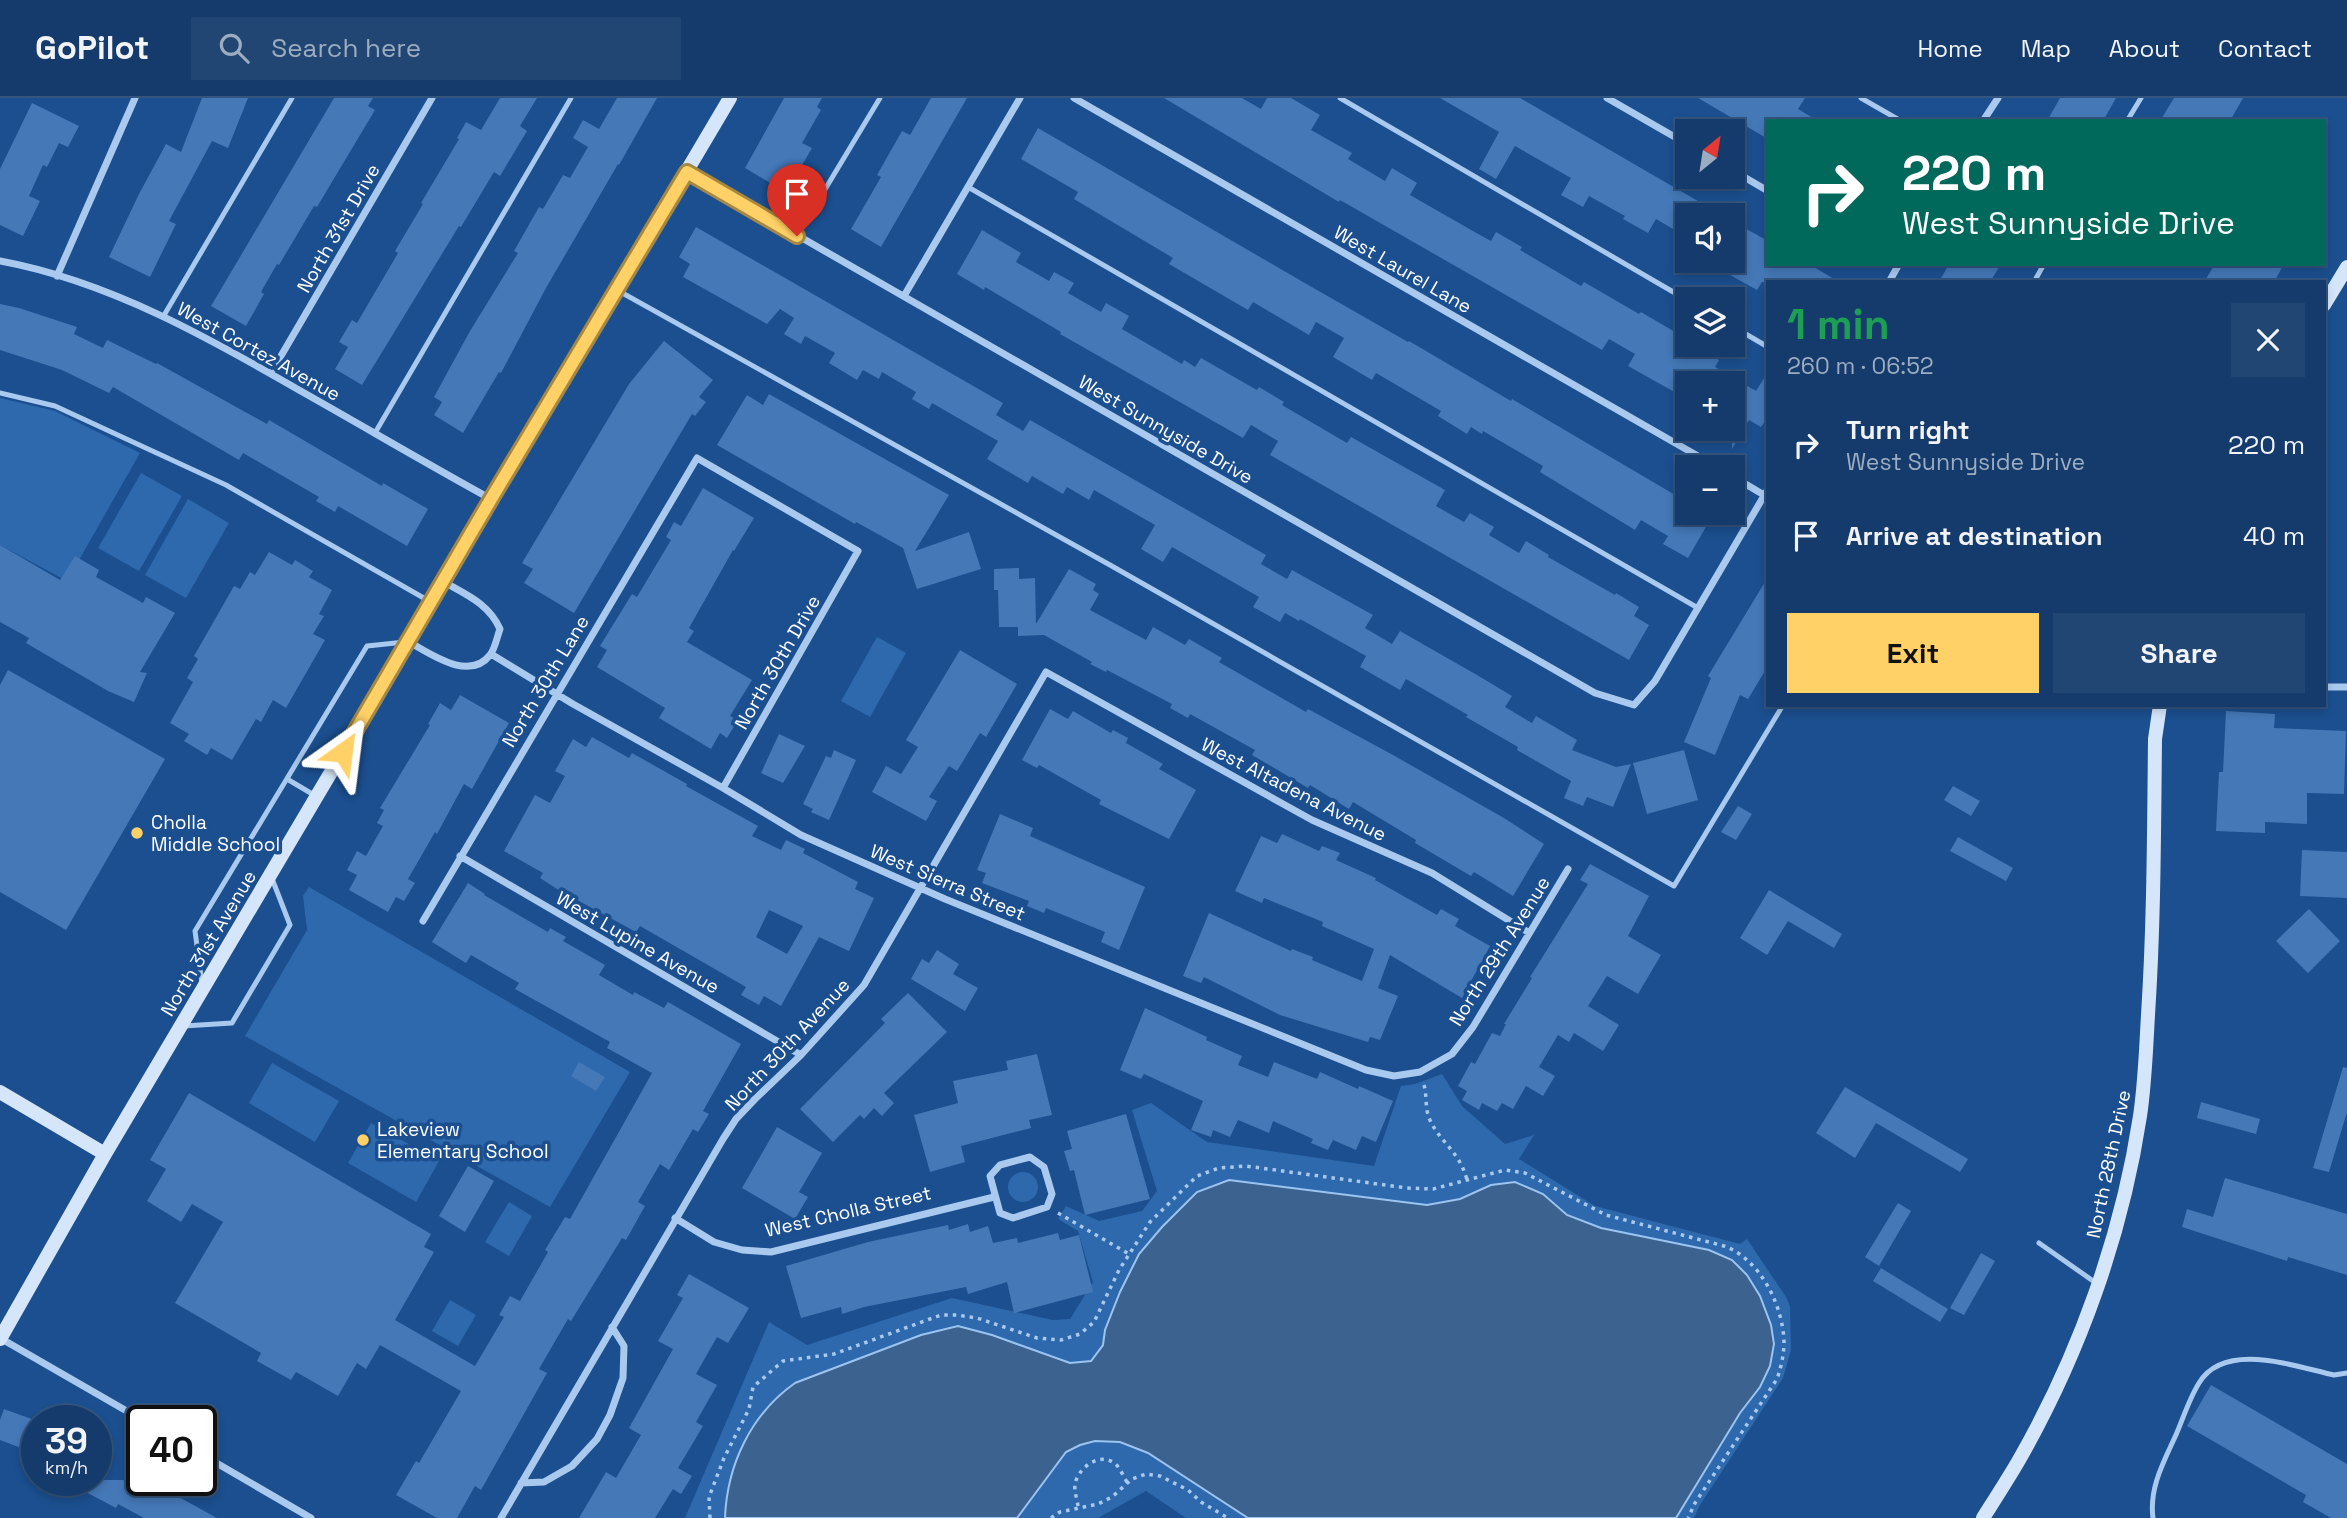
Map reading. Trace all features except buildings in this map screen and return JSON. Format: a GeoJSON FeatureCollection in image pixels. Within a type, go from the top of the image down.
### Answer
{"type":"FeatureCollection","features":[{"type":"Feature","properties":{"kind":"street"},"geometry":{"type":"LineString","coordinates":[[58,276],[135,98]]}},
{"type":"Feature","properties":{"kind":"street","name":"North 31st Drive"},"geometry":{"type":"LineString","coordinates":[[271,373],[432,98]]}},
{"type":"Feature","properties":{"kind":"street","name":"North 31st Avenue"},"geometry":{"type":"LineString","coordinates":[[0,1339],[105,1154],[730,98]]}},
{"type":"Feature","properties":{"kind":"street"},"geometry":{"type":"LineString","coordinates":[[904,296],[1020,98]]}},
{"type":"Feature","properties":{"kind":"street","name":"West Laurel Lane"},"geometry":{"type":"LineString","coordinates":[[1074,98],[1696,455]]}},
{"type":"Feature","properties":{"kind":"street"},"geometry":{"type":"LineString","coordinates":[[1607,98],[1675,137]]}},
{"type":"Feature","properties":{"kind":"street"},"geometry":{"type":"LineString","coordinates":[[1984,119],[1998,98]]}},
{"type":"Feature","properties":{"kind":"street","name":"West Sunnyside Drive"},"geometry":{"type":"LineString","coordinates":[[687,172],[1595,694],[1634,705],[1655,681],[1698,608]]}},
{"type":"Feature","properties":{"kind":"street"},"geometry":{"type":"LineString","coordinates":[[1745,178],[1766,190]]}},
{"type":"Feature","properties":{"kind":"street","name":"West Cortez Avenue"},"geometry":{"type":"LineString","coordinates":[[0,261],[26,266],[89,286],[163,317],[271,373],[491,499]]}},
{"type":"Feature","properties":{"kind":"street"},"geometry":{"type":"LineString","coordinates":[[2326,302],[2346,269]]}},
{"type":"Feature","properties":{"kind":"street","name":"North 30th Drive"},"geometry":{"type":"LineString","coordinates":[[697,458],[858,551],[723,788]]}},
{"type":"Feature","properties":{"kind":"street","name":"North 30th Lane"},"geometry":{"type":"LineString","coordinates":[[423,921],[697,458]]}},
{"type":"Feature","properties":{"kind":"street"},"geometry":{"type":"LineString","coordinates":[[1698,608],[1766,492],[1745,482]]}},
{"type":"Feature","properties":{"kind":"street"},"geometry":{"type":"LineString","coordinates":[[409,642],[462,667],[478,666],[491,654],[500,629],[494,616],[479,601],[444,582]]}},
{"type":"Feature","properties":{"kind":"street","name":"West Sierra Street"},"geometry":{"type":"LineString","coordinates":[[491,654],[801,835],[919,888],[1366,1070],[1394,1076],[1420,1072]]}},
{"type":"Feature","properties":{"kind":"street","name":"North 30th Avenue"},"geometry":{"type":"LineString","coordinates":[[501,1518],[675,1218],[736,1119],[801,1055],[864,985],[1046,672]]}},
{"type":"Feature","properties":{"kind":"street","name":"West Altadena Avenue"},"geometry":{"type":"LineString","coordinates":[[1046,672],[1312,820],[1432,873],[1528,932]]}},
{"type":"Feature","properties":{"kind":"street"},"geometry":{"type":"LineString","coordinates":[[2326,687],[2347,687]]}},
{"type":"Feature","properties":{"kind":"street","name":"North 28th Drive"},"geometry":{"type":"LineString","coordinates":[[1983,1518],[2019,1460],[2045,1409],[2099,1285],[2127,1185],[2144,1087],[2151,964],[2155,739],[2160,707]]}},
{"type":"Feature","properties":{"kind":"street","name":"West Lupine Avenue"},"geometry":{"type":"LineString","coordinates":[[460,856],[801,1055]]}},
{"type":"Feature","properties":{"kind":"street","name":"North 29th Avenue"},"geometry":{"type":"LineString","coordinates":[[1420,1072],[1452,1054],[1473,1027],[1568,869]]}},
{"type":"Feature","properties":{"kind":"street"},"geometry":{"type":"LineString","coordinates":[[0,1092],[105,1154]]}},
{"type":"Feature","properties":{"kind":"street"},"geometry":{"type":"LineString","coordinates":[[1030,1157],[1044,1167],[1052,1194],[1047,1207],[1013,1218],[1000,1213],[994,1197],[989,1176],[1000,1165],[1030,1157]]}},
{"type":"Feature","properties":{"kind":"street","name":"West Cholla Street"},"geometry":{"type":"LineString","coordinates":[[675,1218],[714,1242],[742,1250],[771,1252],[994,1197]]}},
{"type":"Feature","properties":{"kind":"street"},"geometry":{"type":"LineString","coordinates":[[521,1483],[544,1482],[572,1466],[597,1439],[610,1415],[623,1378],[624,1346],[612,1327]]}},
{"type":"Feature","properties":{"kind":"street"},"geometry":{"type":"LineString","coordinates":[[0,1339],[126,1411]]}},
{"type":"Feature","properties":{"kind":"street"},"geometry":{"type":"LineString","coordinates":[[217,1463],[311,1518]]}},
{"type":"Feature","properties":{"kind":"lane"},"geometry":{"type":"LineString","coordinates":[[163,317],[292,98]]}},
{"type":"Feature","properties":{"kind":"lane"},"geometry":{"type":"LineString","coordinates":[[375,433],[571,98]]}},
{"type":"Feature","properties":{"kind":"lane"},"geometry":{"type":"LineString","coordinates":[[797,236],[880,98]]}},
{"type":"Feature","properties":{"kind":"lane"},"geometry":{"type":"LineString","coordinates":[[1340,98],[1675,293]]}},
{"type":"Feature","properties":{"kind":"lane"},"geometry":{"type":"LineString","coordinates":[[1861,98],[1898,119]]}},
{"type":"Feature","properties":{"kind":"lane"},"geometry":{"type":"LineString","coordinates":[[2128,119],[2141,98]]}},
{"type":"Feature","properties":{"kind":"lane"},"geometry":{"type":"LineString","coordinates":[[968,187],[1698,608]]}},
{"type":"Feature","properties":{"kind":"lane"},"geometry":{"type":"LineString","coordinates":[[616,289],[1110,565],[1674,886],[1782,707]]}},
{"type":"Feature","properties":{"kind":"lane"},"geometry":{"type":"LineString","coordinates":[[1745,333],[1766,345]]}},
{"type":"Feature","properties":{"kind":"lane"},"geometry":{"type":"LineString","coordinates":[[0,393],[54,406],[226,485],[432,603]]}},
{"type":"Feature","properties":{"kind":"lane"},"geometry":{"type":"LineString","coordinates":[[203,989],[195,931],[367,646],[409,642]]}},
{"type":"Feature","properties":{"kind":"lane"},"geometry":{"type":"LineString","coordinates":[[287,779],[317,796]]}},
{"type":"Feature","properties":{"kind":"lane"},"geometry":{"type":"LineString","coordinates":[[181,1026],[232,1023],[290,925],[271,874]]}},
{"type":"Feature","properties":{"kind":"lane"},"geometry":{"type":"LineString","coordinates":[[2039,1243],[2099,1285]]}},
{"type":"Feature","properties":{"kind":"lane"},"geometry":{"type":"LineString","coordinates":[[2153,1518],[2151,1506],[2156,1479],[2200,1381],[2215,1367],[2249,1358],[2334,1375],[2347,1373]]}},
{"type":"Feature","properties":{"kind":"path"},"geometry":{"type":"LineString","coordinates":[[1420,1072],[1426,1091],[1428,1115],[1438,1133],[1455,1152],[1467,1180]]}},
{"type":"Feature","properties":{"kind":"path"},"geometry":{"type":"LineString","coordinates":[[710,1518],[709,1497],[724,1458],[749,1409],[753,1387],[783,1361],[834,1354],[941,1315],[977,1318],[1037,1338],[1061,1340],[1080,1334],[1094,1322],[1129,1254],[1150,1222],[1174,1196],[1197,1176],[1219,1168],[1246,1166],[1407,1188],[1433,1189],[1506,1170],[1525,1173],[1606,1215],[1734,1250],[1746,1259],[1760,1273],[1780,1316],[1784,1340],[1783,1361],[1777,1379],[1695,1503],[1688,1518]]}},
{"type":"Feature","properties":{"kind":"path"},"geometry":{"type":"LineString","coordinates":[[1047,1207],[1129,1254]]}},
{"type":"Feature","properties":{"kind":"path"},"geometry":{"type":"LineString","coordinates":[[1078,1506],[1074,1487],[1077,1478],[1083,1468],[1094,1460],[1112,1461],[1127,1482]]}},
{"type":"Feature","properties":{"kind":"path"},"geometry":{"type":"LineString","coordinates":[[1051,1518],[1078,1506],[1098,1504],[1112,1497],[1127,1482],[1146,1474],[1160,1476],[1188,1490],[1201,1502],[1228,1518]]}},
{"type":"Feature","properties":{"kind":"shaded area"},"geometry":{"type":"Polygon","coordinates":[[[0,398],[55,411],[140,453],[67,581],[0,545],[0,398]]]}},
{"type":"Feature","properties":{"kind":"shaded area"},"geometry":{"type":"Polygon","coordinates":[[[141,473],[182,496],[139,571],[98,548],[141,473]]]}},
{"type":"Feature","properties":{"kind":"shaded area"},"geometry":{"type":"Polygon","coordinates":[[[188,499],[229,523],[186,598],[145,575],[188,499]]]}},
{"type":"Feature","properties":{"kind":"shaded area"},"geometry":{"type":"Polygon","coordinates":[[[877,637],[906,653],[870,717],[841,701],[877,637]]]}},
{"type":"Feature","properties":{"kind":"shaded area"},"geometry":{"type":"Polygon","coordinates":[[[309,887],[630,1072],[550,1207],[245,1036],[307,930],[303,896],[309,887]]]}},
{"type":"Feature","properties":{"kind":"shaded area"},"geometry":{"type":"Polygon","coordinates":[[[272,1063],[339,1101],[315,1142],[249,1103],[272,1063]]]}},
{"type":"Feature","properties":{"kind":"shaded area"},"geometry":{"type":"Polygon","coordinates":[[[1442,1074],[1462,1106],[1505,1144],[1534,1135],[1519,1159],[1595,1206],[1740,1244],[1747,1239],[1786,1297],[1790,1306],[1791,1350],[1783,1378],[1694,1518],[1186,1518],[1146,1491],[1098,1518],[685,1518],[769,1322],[807,1345],[952,1298],[1053,1320],[1070,1319],[1093,1282],[1078,1231],[1058,1219],[1066,1206],[1099,1221],[1142,1211],[1157,1191],[1132,1110],[1151,1103],[1207,1142],[1374,1166],[1401,1086],[1442,1074]]]}},
{"type":"Feature","properties":{"kind":"shaded area"},"geometry":{"type":"Polygon","coordinates":[[[371,1123],[439,1161],[416,1202],[348,1163],[371,1123]]]}},
{"type":"Feature","properties":{"kind":"shaded area"},"geometry":{"type":"Polygon","coordinates":[[[1023,1172],[1034,1176],[1038,1187],[1034,1198],[1023,1202],[1012,1198],[1008,1187],[1012,1176],[1023,1172]]]}},
{"type":"Feature","properties":{"kind":"shaded area"},"geometry":{"type":"Polygon","coordinates":[[[1229,1180],[1427,1205],[1460,1199],[1491,1185],[1515,1182],[1543,1194],[1567,1215],[1601,1228],[1709,1250],[1732,1260],[1747,1275],[1760,1296],[1771,1325],[1774,1344],[1770,1366],[1760,1387],[1740,1413],[1676,1518],[1248,1518],[1148,1453],[1120,1442],[1095,1441],[1066,1452],[1017,1518],[725,1518],[731,1479],[744,1442],[766,1410],[795,1383],[921,1335],[958,1326],[992,1335],[1070,1363],[1091,1361],[1103,1345],[1105,1330],[1120,1292],[1139,1254],[1197,1192],[1229,1180]]]}},
{"type":"Feature","properties":{"kind":"shaded area"},"geometry":{"type":"Polygon","coordinates":[[[509,1202],[532,1216],[509,1256],[485,1242],[509,1202]]]}},
{"type":"Feature","properties":{"kind":"shaded area"},"geometry":{"type":"Polygon","coordinates":[[[450,1300],[476,1315],[458,1346],[432,1331],[450,1300]]]}},
{"type":"Feature","properties":{"kind":"place","name":"Cholla Middle School"},"geometry":{"type":"Point","coordinates":[137,833]}},
{"type":"Feature","properties":{"kind":"place","name":"Lakeview Elementary School"},"geometry":{"type":"Point","coordinates":[363,1140]}},
{"type":"Feature","properties":{"kind":"route"},"geometry":{"type":"LineString","coordinates":[[343,752],[687,172],[797,236]]}}]}
